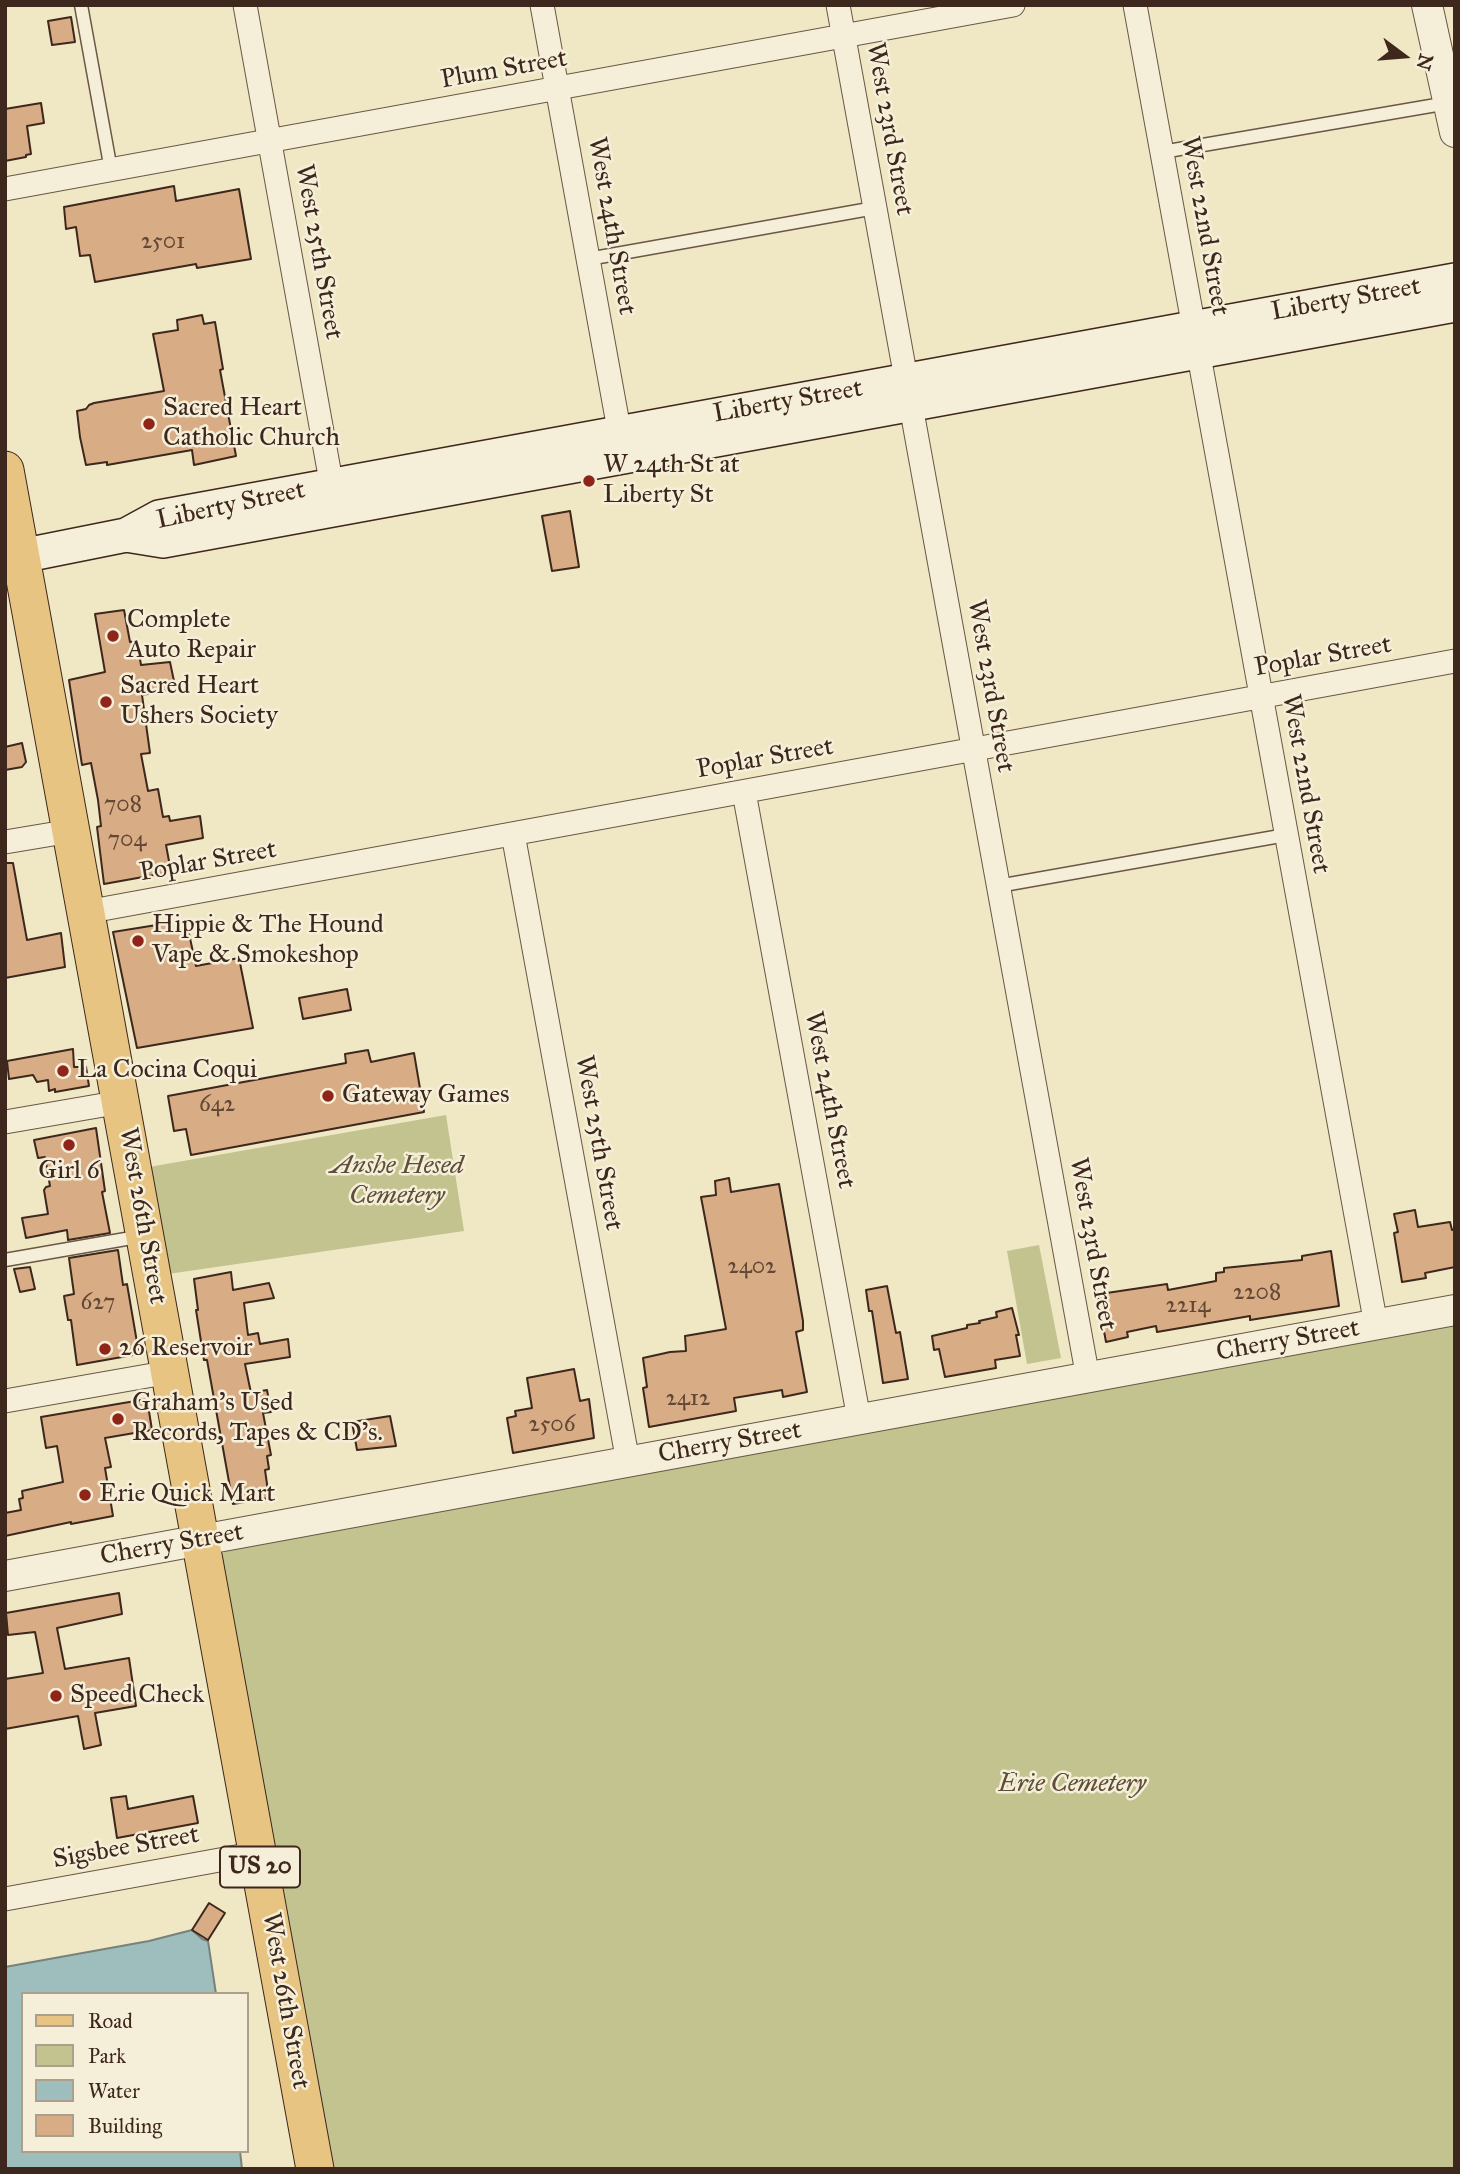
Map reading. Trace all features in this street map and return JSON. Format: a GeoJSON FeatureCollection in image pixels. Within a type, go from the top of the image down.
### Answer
{"type":"FeatureCollection","features":[{"type":"Feature","properties":{"kind":"main road","name":"Liberty Street"},"geometry":{"type":"LineString","coordinates":[[1196,340],[1455,280]]}},
{"type":"Feature","properties":{"kind":"main road","name":"Liberty Street"},"geometry":{"type":"LineString","coordinates":[[13,558],[126,535],[159,517],[334,497],[1196,340],[1455,304]]}},
{"type":"Feature","properties":{"kind":"main road","name":"West 26th Street"},"geometry":{"type":"LineString","coordinates":[[5,470],[13,558],[71,831],[315,2169]]}},
{"type":"Feature","properties":{"kind":"street","name":"West 25th Street"},"geometry":{"type":"LineString","coordinates":[[245,5],[334,497]]}},
{"type":"Feature","properties":{"kind":"street","name":"West 24th Street"},"geometry":{"type":"LineString","coordinates":[[542,5],[622,445]]}},
{"type":"Feature","properties":{"kind":"street","name":"West 23rd Street"},"geometry":{"type":"LineString","coordinates":[[838,5],[1088,1378]]}},
{"type":"Feature","properties":{"kind":"street","name":"Plum Street"},"geometry":{"type":"LineString","coordinates":[[5,189],[1013,5]]}},
{"type":"Feature","properties":{"kind":"street","name":"West 22nd Street"},"geometry":{"type":"LineString","coordinates":[[1135,5],[1376,1325]]}},
{"type":"Feature","properties":{"kind":"street"},"geometry":{"type":"LineString","coordinates":[[1427,5],[1455,132]]}},
{"type":"Feature","properties":{"kind":"street","name":"Poplar Street"},"geometry":{"type":"LineString","coordinates":[[86,912],[1455,661]]}},
{"type":"Feature","properties":{"kind":"street","name":"West 24th Street"},"geometry":{"type":"LineString","coordinates":[[744,792],[859,1419]]}},
{"type":"Feature","properties":{"kind":"street"},"geometry":{"type":"LineString","coordinates":[[5,842],[71,831]]}},
{"type":"Feature","properties":{"kind":"street","name":"West 25th Street"},"geometry":{"type":"LineString","coordinates":[[513,834],[628,1462]]}},
{"type":"Feature","properties":{"kind":"street"},"geometry":{"type":"LineString","coordinates":[[5,1122],[121,1102]]}},
{"type":"Feature","properties":{"kind":"street","name":"Cherry Street"},"geometry":{"type":"LineString","coordinates":[[5,1576],[1455,1310]]}},
{"type":"Feature","properties":{"kind":"street"},"geometry":{"type":"LineString","coordinates":[[5,1401],[170,1372]]}},
{"type":"Feature","properties":{"kind":"street","name":"Sigsbee Street"},"geometry":{"type":"LineString","coordinates":[[5,1899],[258,1853]]}},
{"type":"Feature","properties":{"kind":"lane"},"geometry":{"type":"LineString","coordinates":[[81,5],[111,170]]}},
{"type":"Feature","properties":{"kind":"lane"},"geometry":{"type":"LineString","coordinates":[[1161,152],[1448,103]]}},
{"type":"Feature","properties":{"kind":"lane"},"geometry":{"type":"LineString","coordinates":[[588,260],[875,208]]}},
{"type":"Feature","properties":{"kind":"lane"},"geometry":{"type":"LineString","coordinates":[[998,886],[1286,835]]}},
{"type":"Feature","properties":{"kind":"lane"},"geometry":{"type":"LineString","coordinates":[[5,1260],[145,1235]]}},
{"type":"Feature","properties":{"kind":"green space","name":"Anshe Hesed Cemetery"},"geometry":{"type":"Polygon","coordinates":[[[446,1115],[464,1231],[168,1274],[149,1167],[446,1115]]]}},
{"type":"Feature","properties":{"kind":"green space"},"geometry":{"type":"Polygon","coordinates":[[[1039,1245],[1061,1358],[1027,1364],[1007,1251],[1039,1245]]]}},
{"type":"Feature","properties":{"kind":"green space","name":"Erie Cemetery"},"geometry":{"type":"Polygon","coordinates":[[[1455,1319],[1455,2169],[330,2169],[221,1559],[223,1553],[232,1546],[766,1449],[822,1442],[1455,1319]]]}},
{"type":"Feature","properties":{"kind":"water"},"geometry":{"type":"Polygon","coordinates":[[[192,1930],[208,1941],[216,1992],[21,1992],[21,2153],[240,2153],[242,2169],[5,2169],[5,1967],[149,1941],[192,1930]]]}},
{"type":"Feature","properties":{"kind":"building"},"geometry":{"type":"Polygon","coordinates":[[[71,17],[75,42],[52,45],[48,21],[71,17]]]}},
{"type":"Feature","properties":{"kind":"building"},"geometry":{"type":"Polygon","coordinates":[[[41,103],[44,123],[27,126],[31,154],[5,161],[5,109],[41,103]]]}},
{"type":"Feature","properties":{"kind":"building"},"geometry":{"type":"Polygon","coordinates":[[[174,186],[176,201],[239,189],[251,259],[197,268],[196,264],[95,282],[90,255],[80,256],[76,227],[66,229],[64,207],[174,186]]]}},
{"type":"Feature","properties":{"kind":"building"},"geometry":{"type":"Polygon","coordinates":[[[202,315],[204,324],[215,322],[223,369],[220,370],[236,456],[194,465],[192,450],[107,465],[107,462],[86,465],[77,411],[94,403],[164,391],[153,334],[178,330],[177,320],[202,315]]]}},
{"type":"Feature","properties":{"kind":"building"},"geometry":{"type":"Polygon","coordinates":[[[570,511],[579,567],[552,571],[542,516],[570,511]]]}},
{"type":"Feature","properties":{"kind":"building"},"geometry":{"type":"Polygon","coordinates":[[[124,610],[130,642],[137,641],[141,665],[170,662],[175,686],[168,687],[169,690],[142,695],[150,753],[141,754],[148,791],[158,789],[163,817],[169,816],[170,821],[200,816],[203,838],[166,845],[171,872],[104,884],[97,827],[101,826],[98,800],[91,763],[82,765],[69,680],[105,672],[95,614],[124,610]]]}},
{"type":"Feature","properties":{"kind":"building"},"geometry":{"type":"Polygon","coordinates":[[[22,743],[26,762],[22,767],[5,770],[5,747],[22,743]]]}},
{"type":"Feature","properties":{"kind":"building"},"geometry":{"type":"Polygon","coordinates":[[[5,863],[13,863],[27,940],[61,933],[65,967],[5,978],[5,863]]]}},
{"type":"Feature","properties":{"kind":"building"},"geometry":{"type":"Polygon","coordinates":[[[169,923],[170,931],[188,929],[196,966],[239,958],[253,1028],[137,1048],[113,932],[169,923]]]}},
{"type":"Feature","properties":{"kind":"building"},"geometry":{"type":"Polygon","coordinates":[[[347,989],[351,1010],[303,1019],[299,998],[347,989]]]}},
{"type":"Feature","properties":{"kind":"building"},"geometry":{"type":"Polygon","coordinates":[[[73,1049],[74,1067],[86,1067],[89,1086],[55,1092],[55,1089],[49,1091],[48,1080],[37,1082],[33,1075],[9,1079],[7,1061],[73,1049]]]}},
{"type":"Feature","properties":{"kind":"building"},"geometry":{"type":"Polygon","coordinates":[[[368,1050],[371,1062],[414,1053],[424,1112],[191,1155],[186,1129],[174,1131],[168,1096],[346,1063],[345,1054],[368,1050]]]}},
{"type":"Feature","properties":{"kind":"building"},"geometry":{"type":"Polygon","coordinates":[[[96,1128],[105,1191],[102,1192],[110,1233],[68,1240],[67,1230],[26,1238],[22,1218],[48,1214],[44,1190],[50,1186],[45,1157],[38,1158],[34,1140],[96,1128]]]}},
{"type":"Feature","properties":{"kind":"building"},"geometry":{"type":"Polygon","coordinates":[[[729,1178],[731,1192],[779,1184],[803,1321],[803,1330],[796,1332],[807,1392],[783,1397],[782,1390],[734,1398],[736,1411],[649,1427],[643,1388],[647,1387],[643,1358],[686,1351],[685,1336],[726,1329],[701,1197],[716,1195],[715,1181],[729,1178]]]}},
{"type":"Feature","properties":{"kind":"building"},"geometry":{"type":"Polygon","coordinates":[[[1415,1210],[1418,1227],[1450,1222],[1452,1230],[1455,1229],[1455,1267],[1425,1273],[1426,1278],[1402,1282],[1394,1233],[1398,1232],[1394,1214],[1415,1210]]]}},
{"type":"Feature","properties":{"kind":"building"},"geometry":{"type":"Polygon","coordinates":[[[118,1250],[139,1354],[77,1365],[71,1320],[68,1320],[64,1296],[74,1294],[69,1258],[118,1250]]]}},
{"type":"Feature","properties":{"kind":"building"},"geometry":{"type":"Polygon","coordinates":[[[1331,1251],[1339,1306],[1250,1320],[1250,1316],[1157,1332],[1156,1326],[1127,1332],[1128,1337],[1106,1342],[1098,1299],[1100,1294],[1167,1284],[1168,1290],[1216,1281],[1216,1273],[1224,1272],[1224,1268],[1302,1260],[1302,1256],[1331,1251]]]}},
{"type":"Feature","properties":{"kind":"building"},"geometry":{"type":"Polygon","coordinates":[[[30,1267],[35,1289],[20,1292],[14,1269],[30,1267]]]}},
{"type":"Feature","properties":{"kind":"building"},"geometry":{"type":"Polygon","coordinates":[[[231,1272],[233,1290],[269,1283],[274,1298],[244,1303],[248,1335],[258,1333],[260,1344],[288,1339],[290,1357],[245,1364],[251,1393],[267,1390],[271,1412],[263,1413],[271,1455],[267,1456],[269,1469],[265,1470],[269,1498],[233,1504],[207,1360],[204,1360],[194,1279],[231,1272]]]}},
{"type":"Feature","properties":{"kind":"building"},"geometry":{"type":"Polygon","coordinates":[[[887,1286],[896,1333],[900,1332],[908,1379],[883,1383],[872,1311],[869,1311],[866,1290],[887,1286]]]}},
{"type":"Feature","properties":{"kind":"building"},"geometry":{"type":"Polygon","coordinates":[[[1012,1308],[1019,1335],[1016,1335],[1020,1356],[995,1360],[996,1368],[945,1377],[939,1349],[934,1350],[932,1336],[967,1328],[967,1325],[997,1317],[996,1312],[1012,1308]]]}},
{"type":"Feature","properties":{"kind":"building"},"geometry":{"type":"Polygon","coordinates":[[[574,1369],[580,1401],[589,1399],[594,1438],[513,1453],[507,1418],[516,1416],[515,1411],[532,1408],[527,1378],[574,1369]]]}},
{"type":"Feature","properties":{"kind":"building"},"geometry":{"type":"Polygon","coordinates":[[[147,1399],[152,1430],[105,1438],[111,1467],[105,1468],[113,1516],[5,1536],[5,1513],[21,1510],[19,1499],[23,1498],[22,1491],[63,1482],[57,1446],[46,1448],[41,1417],[147,1399]]]}},
{"type":"Feature","properties":{"kind":"building"},"geometry":{"type":"Polygon","coordinates":[[[390,1416],[396,1446],[357,1450],[352,1422],[390,1416]]]}},
{"type":"Feature","properties":{"kind":"building"},"geometry":{"type":"Polygon","coordinates":[[[119,1593],[122,1614],[57,1628],[65,1669],[129,1658],[136,1706],[95,1713],[101,1745],[84,1749],[78,1716],[5,1729],[5,1679],[43,1673],[35,1632],[8,1635],[6,1613],[119,1593]]]}},
{"type":"Feature","properties":{"kind":"building"},"geometry":{"type":"Polygon","coordinates":[[[126,1796],[128,1809],[193,1796],[198,1823],[117,1838],[111,1798],[126,1796]]]}},
{"type":"Feature","properties":{"kind":"building"},"geometry":{"type":"Polygon","coordinates":[[[209,1903],[225,1913],[208,1940],[192,1930],[209,1903]]]}},
{"type":"Feature","properties":{"kind":"place","name":"Sacred Heart Catholic Church"},"geometry":{"type":"Point","coordinates":[149,424]}},
{"type":"Feature","properties":{"kind":"place","name":"W 24th St at Liberty St"},"geometry":{"type":"Point","coordinates":[589,481]}},
{"type":"Feature","properties":{"kind":"place","name":"Complete Auto Repair"},"geometry":{"type":"Point","coordinates":[113,636]}},
{"type":"Feature","properties":{"kind":"place","name":"Sacred Heart Ushers Society"},"geometry":{"type":"Point","coordinates":[106,702]}},
{"type":"Feature","properties":{"kind":"place","name":"Hippie & The Hound Vape & Smokeshop"},"geometry":{"type":"Point","coordinates":[138,941]}},
{"type":"Feature","properties":{"kind":"place","name":"La Cocina Coqui"},"geometry":{"type":"Point","coordinates":[63,1071]}},
{"type":"Feature","properties":{"kind":"place","name":"Gateway Games"},"geometry":{"type":"Point","coordinates":[328,1096]}},
{"type":"Feature","properties":{"kind":"place","name":"Girl 6"},"geometry":{"type":"Point","coordinates":[69,1145]}},
{"type":"Feature","properties":{"kind":"place","name":"26 Reservoir"},"geometry":{"type":"Point","coordinates":[105,1349]}},
{"type":"Feature","properties":{"kind":"place","name":"Graham's Used Records, Tapes & CD's."},"geometry":{"type":"Point","coordinates":[118,1419]}},
{"type":"Feature","properties":{"kind":"place","name":"Erie Quick Mart"},"geometry":{"type":"Point","coordinates":[85,1495]}},
{"type":"Feature","properties":{"kind":"place","name":"Speed Check"},"geometry":{"type":"Point","coordinates":[56,1696]}}]}
